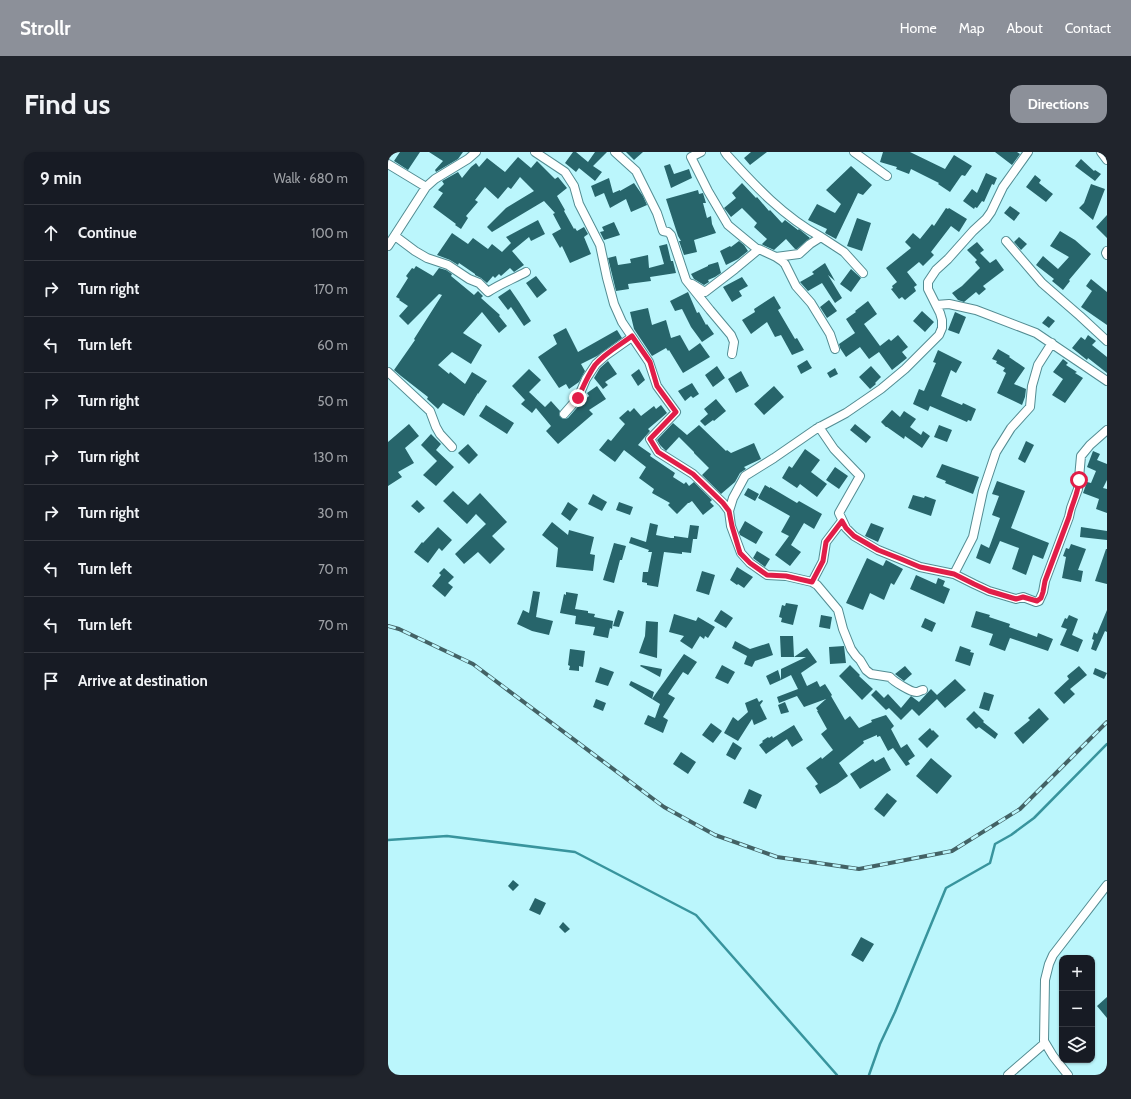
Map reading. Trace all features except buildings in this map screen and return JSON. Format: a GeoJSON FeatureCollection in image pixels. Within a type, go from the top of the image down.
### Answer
{"type":"FeatureCollection","features":[{"type":"Feature","properties":{"kind":"street"},"geometry":{"type":"LineString","coordinates":[[388,246],[426,187],[435,179],[468,159],[476,152]]}},
{"type":"Feature","properties":{"kind":"street"},"geometry":{"type":"LineString","coordinates":[[535,152],[565,172],[574,186],[579,204],[600,246],[614,304],[622,322],[650,362],[657,386],[676,412],[650,439],[658,452],[693,474],[723,503],[729,511],[740,553],[750,563],[767,575],[786,576],[812,582],[817,585],[838,610],[843,629],[851,649],[866,670],[871,674],[890,677],[893,681],[909,690],[917,692],[923,690]]}},
{"type":"Feature","properties":{"kind":"street"},"geometry":{"type":"LineString","coordinates":[[615,152],[636,171],[657,213],[663,232],[668,232],[671,235],[686,280],[731,335],[734,342],[732,354]]}},
{"type":"Feature","properties":{"kind":"street"},"geometry":{"type":"LineString","coordinates":[[702,152],[691,156],[708,191],[728,225],[758,249],[761,249],[782,261],[796,286],[811,303],[830,334],[835,349]]}},
{"type":"Feature","properties":{"kind":"street"},"geometry":{"type":"LineString","coordinates":[[725,152],[726,155],[755,186],[794,221],[844,252],[863,273]]}},
{"type":"Feature","properties":{"kind":"street"},"geometry":{"type":"LineString","coordinates":[[854,152],[887,176]]}},
{"type":"Feature","properties":{"kind":"street"},"geometry":{"type":"LineString","coordinates":[[729,511],[733,498],[745,476],[819,427],[846,413],[880,389],[905,369],[939,335],[942,328],[942,320],[928,289],[928,282],[936,270],[986,219],[991,212],[1002,187],[1028,152]]}},
{"type":"Feature","properties":{"kind":"street"},"geometry":{"type":"LineString","coordinates":[[1101,152],[1107,160]]}},
{"type":"Feature","properties":{"kind":"street"},"geometry":{"type":"LineString","coordinates":[[388,164],[426,187]]}},
{"type":"Feature","properties":{"kind":"street"},"geometry":{"type":"LineString","coordinates":[[395,236],[427,258],[448,265],[469,279],[479,283],[488,292],[498,285],[510,281],[526,272]]}},
{"type":"Feature","properties":{"kind":"street"},"geometry":{"type":"LineString","coordinates":[[776,257],[799,254],[820,237]]}},
{"type":"Feature","properties":{"kind":"street"},"geometry":{"type":"LineString","coordinates":[[1006,241],[1042,283],[1107,341]]}},
{"type":"Feature","properties":{"kind":"street"},"geometry":{"type":"LineString","coordinates":[[686,280],[705,292],[758,249]]}},
{"type":"Feature","properties":{"kind":"street"},"geometry":{"type":"LineString","coordinates":[[1107,251],[1107,255]]}},
{"type":"Feature","properties":{"kind":"street"},"geometry":{"type":"LineString","coordinates":[[936,305],[949,304],[976,310],[1036,333],[1107,381]]}},
{"type":"Feature","properties":{"kind":"street"},"geometry":{"type":"LineString","coordinates":[[564,414],[578,398],[586,379],[596,364],[632,336]]}},
{"type":"Feature","properties":{"kind":"street"},"geometry":{"type":"LineString","coordinates":[[954,574],[973,537],[983,491],[996,452],[1011,428],[1030,407],[1032,386],[1038,366],[1052,343]]}},
{"type":"Feature","properties":{"kind":"street"},"geometry":{"type":"LineString","coordinates":[[388,372],[430,411],[440,434],[452,446]]}},
{"type":"Feature","properties":{"kind":"street"},"geometry":{"type":"LineString","coordinates":[[819,427],[834,449],[860,476],[839,513],[846,528],[854,536],[878,550],[920,567],[954,574],[989,591],[1016,599],[1023,597],[1036,602],[1039,600],[1043,592],[1045,581],[1077,494],[1081,456],[1090,445],[1107,430]]}},
{"type":"Feature","properties":{"kind":"street"},"geometry":{"type":"LineString","coordinates":[[723,503],[733,498]]}},
{"type":"Feature","properties":{"kind":"street"},"geometry":{"type":"LineString","coordinates":[[812,582],[823,561],[826,542],[842,521]]}},
{"type":"Feature","properties":{"kind":"street"},"geometry":{"type":"LineString","coordinates":[[1068,1075],[1045,1043],[1045,980],[1053,955],[1107,885]]}},
{"type":"Feature","properties":{"kind":"street"},"geometry":{"type":"LineString","coordinates":[[1008,1075],[1045,1043]]}},
{"type":"Feature","properties":{"kind":"waterway"},"geometry":{"type":"LineString","coordinates":[[869,1075],[880,1044],[895,1012],[946,888],[990,863],[995,844],[1011,835],[1034,818],[1107,744]]}},
{"type":"Feature","properties":{"kind":"waterway"},"geometry":{"type":"LineString","coordinates":[[388,840],[447,836],[575,852],[696,915],[837,1075]]}},
{"type":"Feature","properties":{"kind":"railway"},"geometry":{"type":"LineString","coordinates":[[388,626],[399,629],[473,664],[664,807],[715,835],[777,857],[859,869],[952,851],[1020,809],[1107,722]]}},
{"type":"Feature","properties":{"kind":"route"},"geometry":{"type":"LineString","coordinates":[[578,398],[586,379],[596,364],[632,336],[650,362],[657,386],[676,412],[650,439],[658,452],[693,474],[723,503],[729,511],[740,553],[750,563],[767,575],[786,576],[812,582],[823,561],[826,542],[842,521],[846,528],[854,536],[878,550],[920,567],[954,574],[989,591],[1016,599],[1023,597],[1036,602],[1041,598],[1045,581],[1077,494],[1079,480]]}}]}
